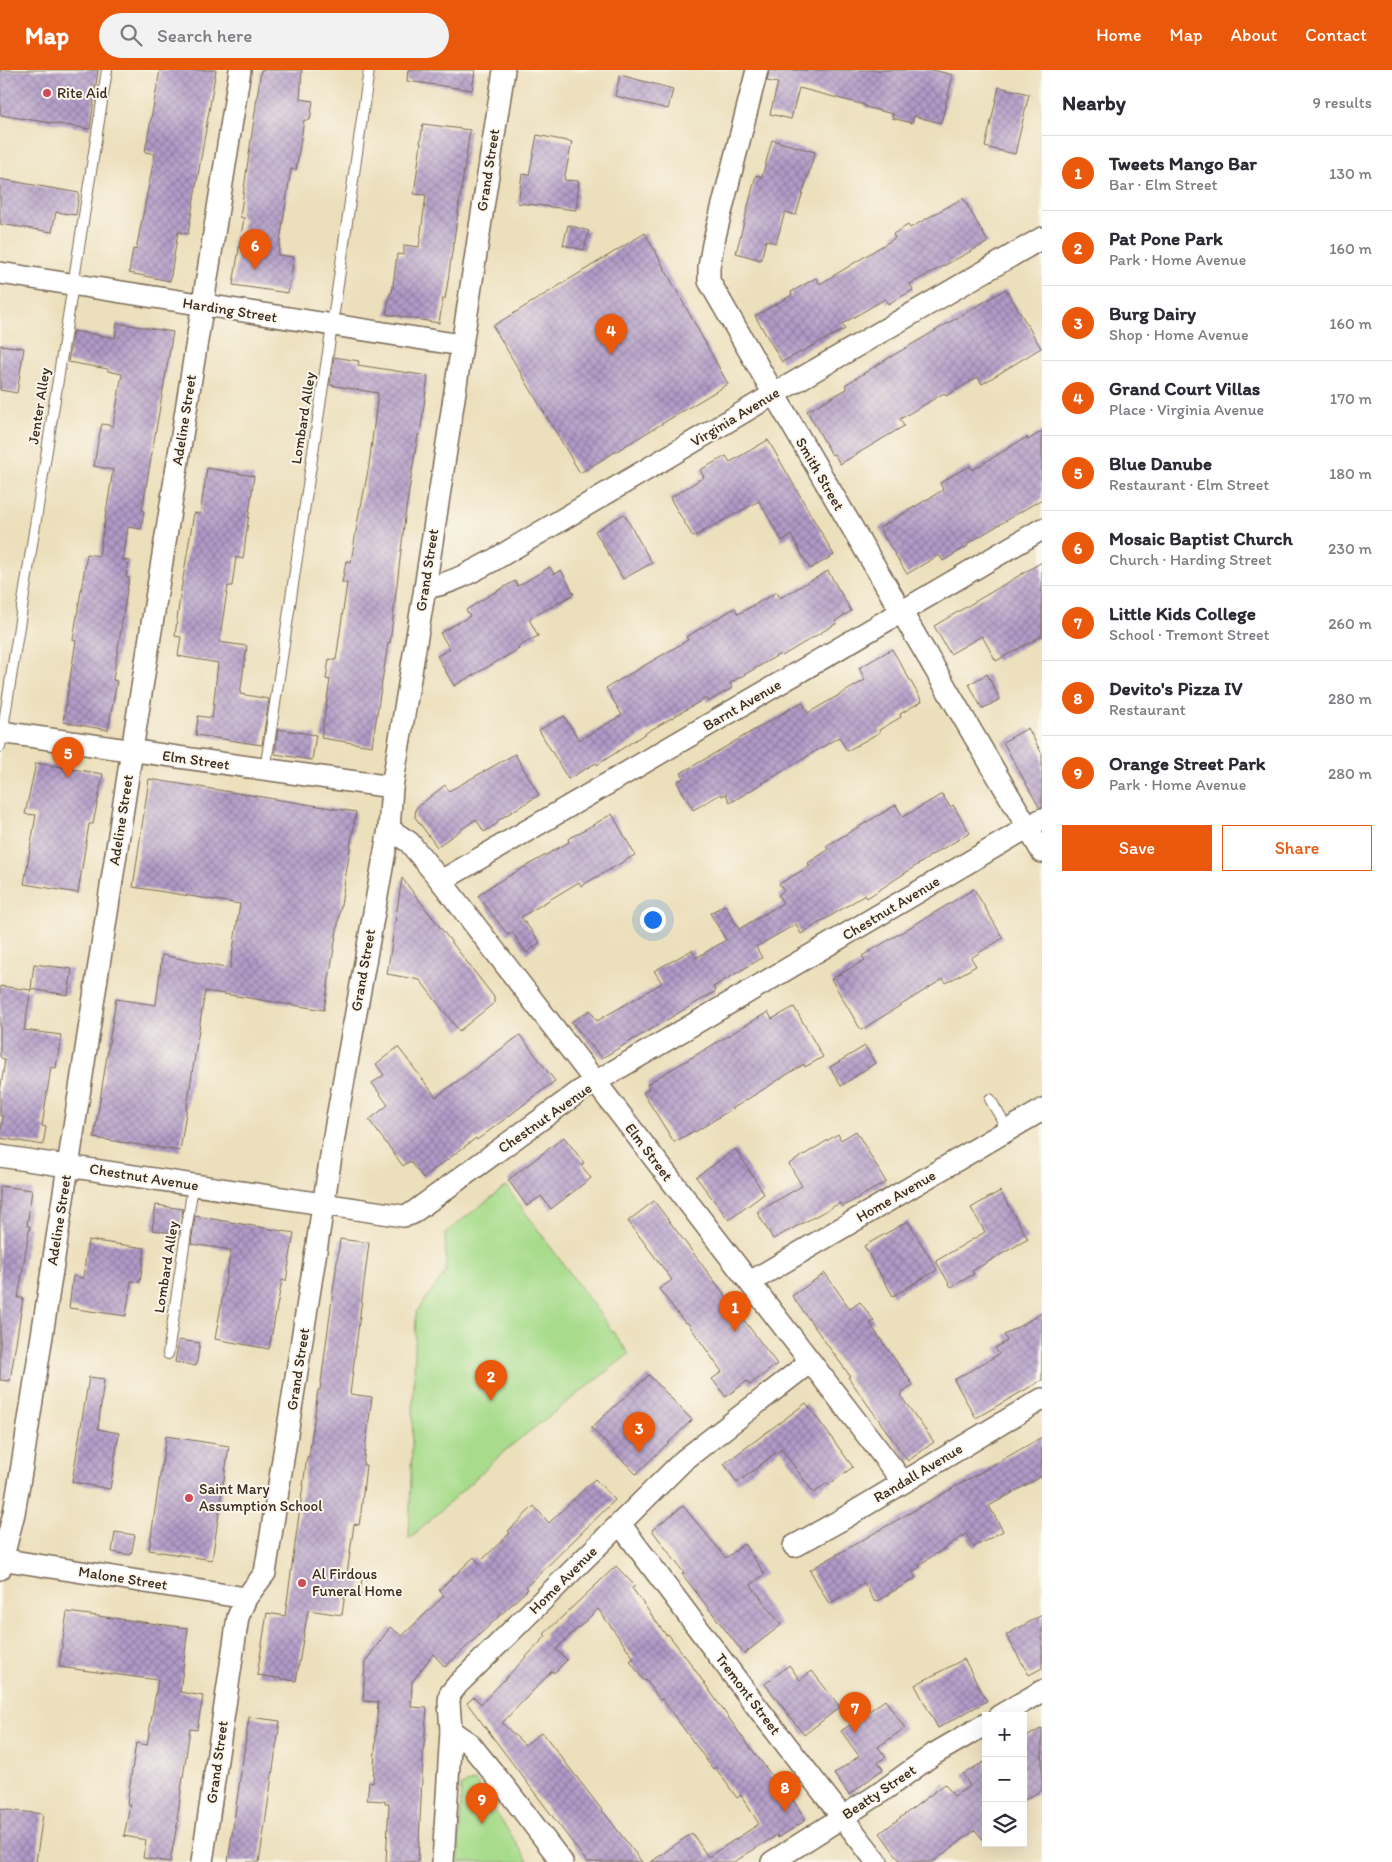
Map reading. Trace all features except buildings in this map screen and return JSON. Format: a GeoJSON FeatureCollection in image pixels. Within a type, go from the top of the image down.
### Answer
{"type":"FeatureCollection","features":[{"type":"Feature","properties":{"kind":"street","name":"Adeline Street"},"geometry":{"type":"LineString","coordinates":[[1,1563],[17,1496],[132,750],[240,70]]}},
{"type":"Feature","properties":{"kind":"street","name":"Grand Street"},"geometry":{"type":"LineString","coordinates":[[202,1862],[238,1617],[246,1598],[265,1573],[337,1118],[389,829],[392,787],[425,588],[504,70]]}},
{"type":"Feature","properties":{"kind":"street","name":"Smith Street"},"geometry":{"type":"LineString","coordinates":[[757,70],[713,244],[709,267],[710,280],[900,612],[1035,823],[1042,852]]}},
{"type":"Feature","properties":{"kind":"street","name":"Virginia Avenue"},"geometry":{"type":"LineString","coordinates":[[425,588],[457,580],[492,561],[1042,238]]}},
{"type":"Feature","properties":{"kind":"street","name":"Harding Street"},"geometry":{"type":"LineString","coordinates":[[0,273],[461,345]]}},
{"type":"Feature","properties":{"kind":"street","name":"Barnt Avenue"},"geometry":{"type":"LineString","coordinates":[[441,880],[663,752],[1042,528]]}},
{"type":"Feature","properties":{"kind":"street","name":"Elm Street"},"geometry":{"type":"LineString","coordinates":[[1,737],[132,750],[392,787]]}},
{"type":"Feature","properties":{"kind":"street","name":"Chestnut Avenue"},"geometry":{"type":"LineString","coordinates":[[0,1156],[403,1216],[411,1214],[580,1091],[1035,823]]}},
{"type":"Feature","properties":{"kind":"street","name":"Elm Street"},"geometry":{"type":"LineString","coordinates":[[389,829],[409,842],[441,880],[903,1482]]}},
{"type":"Feature","properties":{"kind":"street","name":"Home Avenue"},"geometry":{"type":"LineString","coordinates":[[750,1282],[1042,1110]]}},
{"type":"Feature","properties":{"kind":"street","name":"Home Avenue"},"geometry":{"type":"LineString","coordinates":[[443,1862],[451,1730],[450,1694],[684,1460],[810,1362]]}},
{"type":"Feature","properties":{"kind":"street","name":"Randall Avenue"},"geometry":{"type":"LineString","coordinates":[[794,1546],[1042,1399]]}},
{"type":"Feature","properties":{"kind":"street","name":"Tremont Street"},"geometry":{"type":"LineString","coordinates":[[620,1524],[877,1862]]}},
{"type":"Feature","properties":{"kind":"street","name":"Malone Street"},"geometry":{"type":"LineString","coordinates":[[1,1563],[246,1598]]}},
{"type":"Feature","properties":{"kind":"street"},"geometry":{"type":"LineString","coordinates":[[1006,1712],[1042,1691]]}},
{"type":"Feature","properties":{"kind":"street","name":"Beatty Street"},"geometry":{"type":"LineString","coordinates":[[772,1862],[934,1754],[982,1726]]}},
{"type":"Feature","properties":{"kind":"street"},"geometry":{"type":"LineString","coordinates":[[451,1730],[470,1744],[562,1862]]}},
{"type":"Feature","properties":{"kind":"lane","name":"Jenter Alley"},"geometry":{"type":"LineString","coordinates":[[1,737],[107,70]]}},
{"type":"Feature","properties":{"kind":"lane","name":"Lombard Alley"},"geometry":{"type":"LineString","coordinates":[[265,770],[369,70]]}},
{"type":"Feature","properties":{"kind":"lane"},"geometry":{"type":"LineString","coordinates":[[990,1099],[1008,1130]]}},
{"type":"Feature","properties":{"kind":"lane","name":"Lombard Alley"},"geometry":{"type":"LineString","coordinates":[[168,1354],[193,1185]]}},
{"type":"Feature","properties":{"kind":"green space"},"geometry":{"type":"Polygon","coordinates":[[[506,1186],[629,1354],[508,1448],[409,1540],[416,1312],[446,1272],[445,1233],[506,1186]]]}},
{"type":"Feature","properties":{"kind":"green space"},"geometry":{"type":"Polygon","coordinates":[[[475,1781],[529,1862],[459,1862],[461,1786],[475,1781]]]}},
{"type":"Feature","properties":{"kind":"place","name":"Rite Aid"},"geometry":{"type":"Point","coordinates":[47,93]}},
{"type":"Feature","properties":{"kind":"place","name":"Mosaic Baptist Church"},"geometry":{"type":"Point","coordinates":[255,270]}},
{"type":"Feature","properties":{"kind":"place","name":"Grand Court Villas"},"geometry":{"type":"Point","coordinates":[611,355]}},
{"type":"Feature","properties":{"kind":"place","name":"Blue Danube"},"geometry":{"type":"Point","coordinates":[68,778]}},
{"type":"Feature","properties":{"kind":"place","name":"Tweets Mango Bar"},"geometry":{"type":"Point","coordinates":[735,1332]}},
{"type":"Feature","properties":{"kind":"place","name":"Pat Pone Park"},"geometry":{"type":"Point","coordinates":[491,1401]}},
{"type":"Feature","properties":{"kind":"place","name":"Burg Dairy"},"geometry":{"type":"Point","coordinates":[639,1453]}},
{"type":"Feature","properties":{"kind":"place","name":"Saint Mary Assumption School"},"geometry":{"type":"Point","coordinates":[189,1498]}},
{"type":"Feature","properties":{"kind":"place","name":"Al Firdous Funeral Home"},"geometry":{"type":"Point","coordinates":[302,1583]}},
{"type":"Feature","properties":{"kind":"place","name":"Little Kids College"},"geometry":{"type":"Point","coordinates":[855,1733]}},
{"type":"Feature","properties":{"kind":"place","name":"Devito's Pizza IV"},"geometry":{"type":"Point","coordinates":[785,1812]}},
{"type":"Feature","properties":{"kind":"place","name":"Orange Street Park"},"geometry":{"type":"Point","coordinates":[482,1824]}}]}
